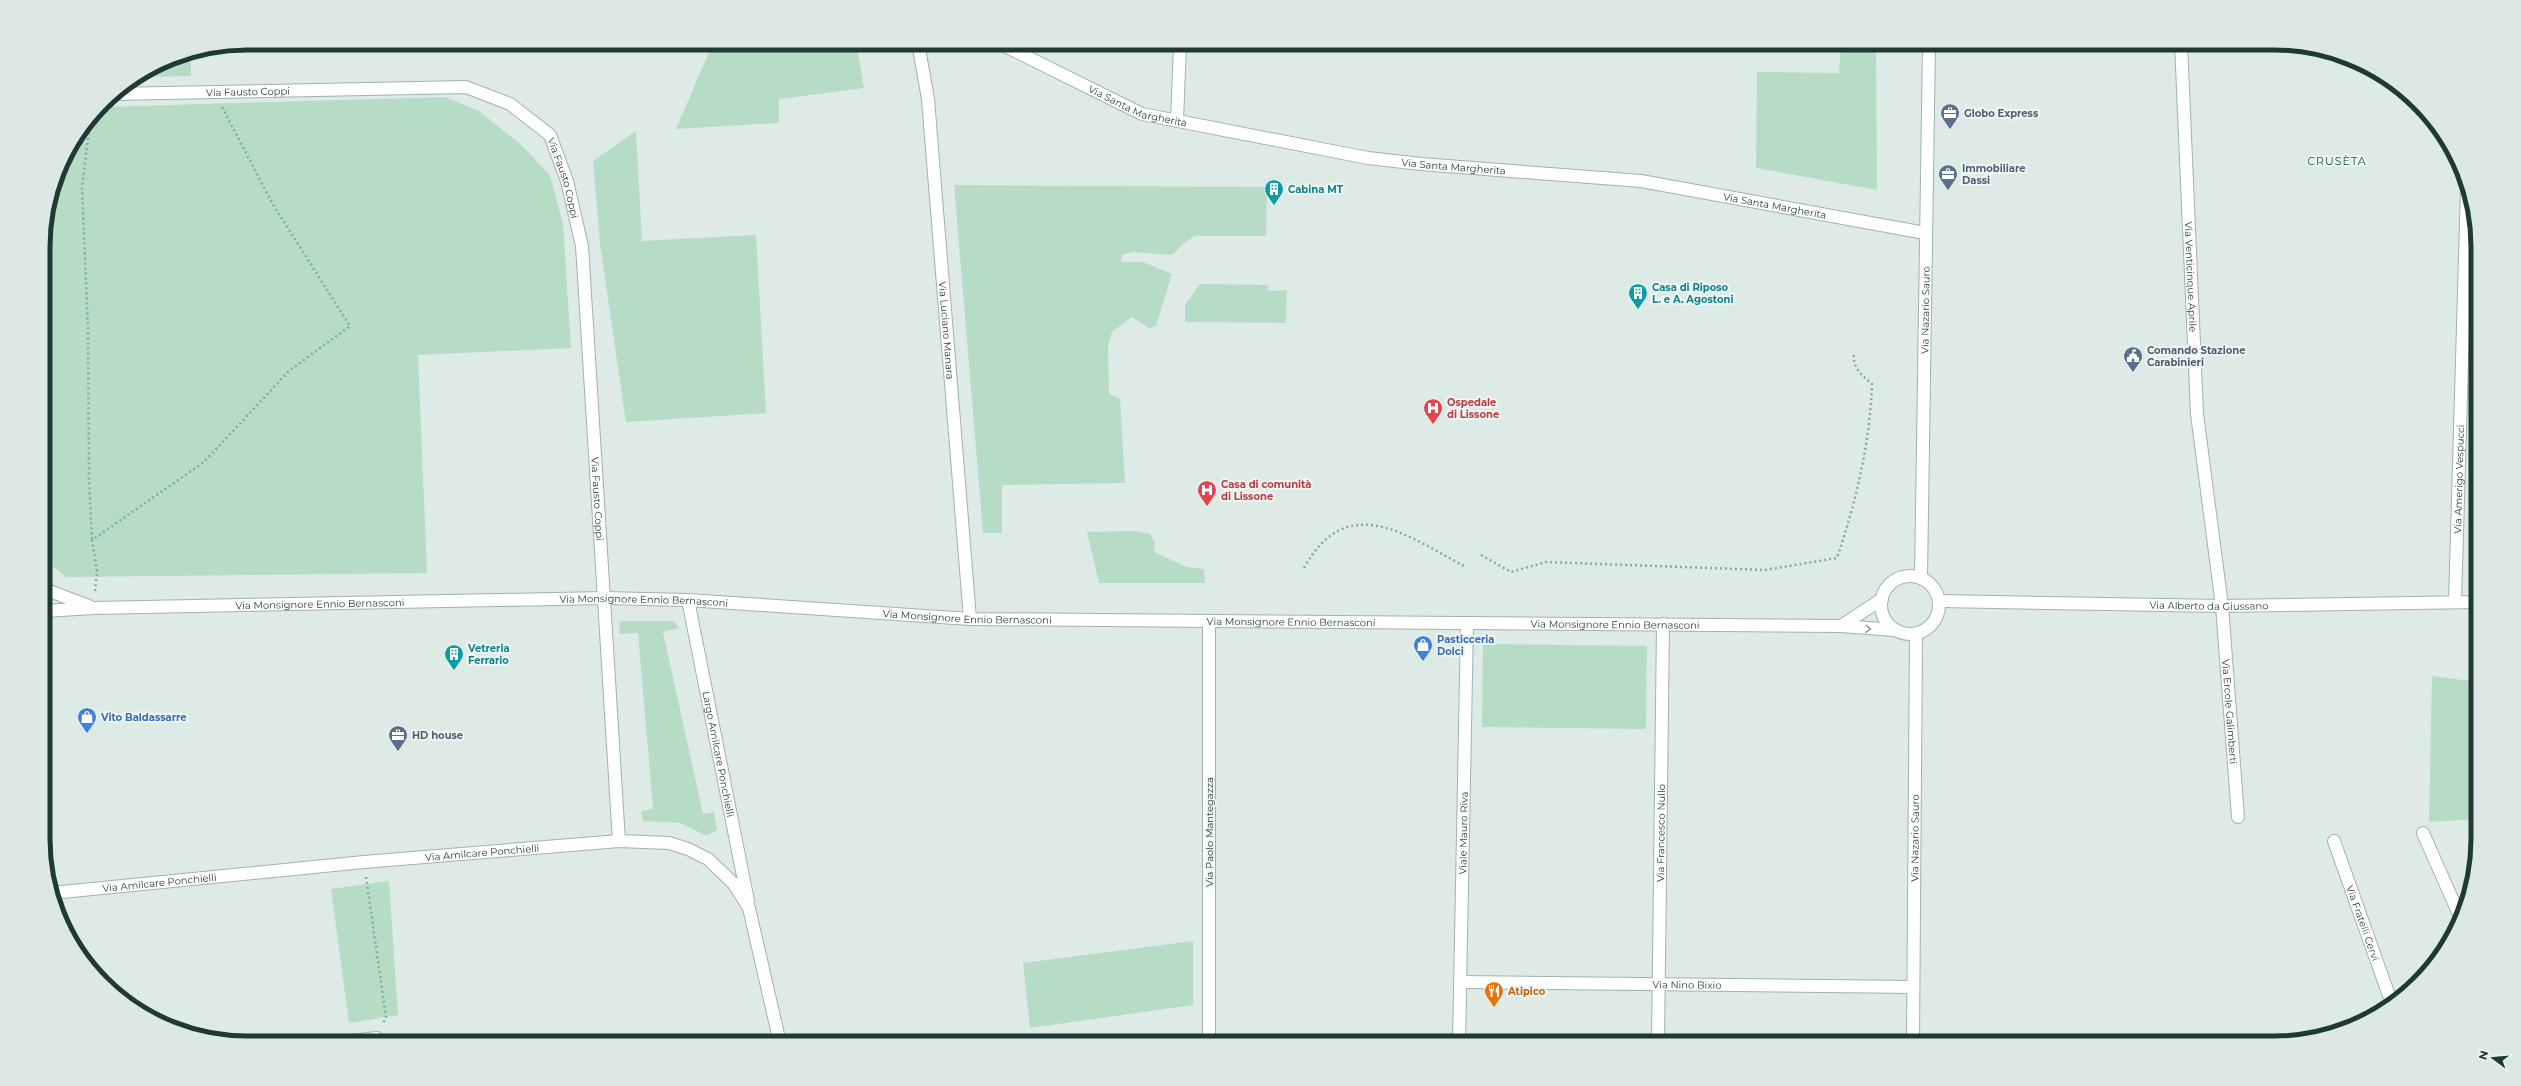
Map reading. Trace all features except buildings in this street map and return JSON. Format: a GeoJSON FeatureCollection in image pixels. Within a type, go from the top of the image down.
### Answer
{"type":"FeatureCollection","features":[{"type":"Feature","properties":{"kind":"street","name":"Via Luciano Manara"},"geometry":{"type":"LineString","coordinates":[[919,50],[928,99],[970,619]]}},
{"type":"Feature","properties":{"kind":"street","name":"Via Santa Margherita"},"geometry":{"type":"LineString","coordinates":[[1013,50],[1142,114],[1176,121],[1368,158],[1421,164],[1641,181],[1925,233]]}},
{"type":"Feature","properties":{"kind":"street"},"geometry":{"type":"LineString","coordinates":[[1176,121],[1180,50]]}},
{"type":"Feature","properties":{"kind":"street","name":"Via Nazario Sauro"},"geometry":{"type":"LineString","coordinates":[[1921,578],[1929,50]]}},
{"type":"Feature","properties":{"kind":"street","name":"Via Venticinque Aprile"},"geometry":{"type":"LineString","coordinates":[[2181,50],[2191,308],[2197,414],[2222,606]]}},
{"type":"Feature","properties":{"kind":"street","name":"Via Fausto Coppi"},"geometry":{"type":"LineString","coordinates":[[124,94],[466,87],[510,104],[550,136],[567,181],[582,246],[604,598]]}},
{"type":"Feature","properties":{"kind":"street","name":"Via Amerigo Vespucci"},"geometry":{"type":"LineString","coordinates":[[2455,602],[2466,207]]}},
{"type":"Feature","properties":{"kind":"street"},"geometry":{"type":"LineString","coordinates":[[1841,626],[1882,599],[1893,582],[1906,576],[1921,578],[1930,583],[1937,592],[1940,602],[1935,621],[1926,630],[1916,634],[1904,634],[1895,630],[1883,617],[1882,599]]}},
{"type":"Feature","properties":{"kind":"street","name":"Via Monsignore Ennio Bernasconi"},"geometry":{"type":"LineString","coordinates":[[50,591],[94,608]]}},
{"type":"Feature","properties":{"kind":"street","name":"Via Monsignore Ennio Bernasconi"},"geometry":{"type":"LineString","coordinates":[[50,611],[94,608],[604,598],[688,600],[970,619],[1841,626],[1895,630]]}},
{"type":"Feature","properties":{"kind":"street"},"geometry":{"type":"LineString","coordinates":[[604,598],[619,841]]}},
{"type":"Feature","properties":{"kind":"street","name":"Largo Amilcare Ponchielli"},"geometry":{"type":"LineString","coordinates":[[688,600],[749,908]]}},
{"type":"Feature","properties":{"kind":"street","name":"Via Alberto da Giussano"},"geometry":{"type":"LineString","coordinates":[[1940,602],[2222,606],[2471,602]]}},
{"type":"Feature","properties":{"kind":"street","name":"Via Ercole Galimberti"},"geometry":{"type":"LineString","coordinates":[[2222,606],[2238,817]]}},
{"type":"Feature","properties":{"kind":"street","name":"Via Paolo Mantegazza"},"geometry":{"type":"LineString","coordinates":[[1209,621],[1209,1036]]}},
{"type":"Feature","properties":{"kind":"street","name":"Viale Mauro Riva"},"geometry":{"type":"LineString","coordinates":[[1459,1036],[1467,623]]}},
{"type":"Feature","properties":{"kind":"street","name":"Via Francesco Nullo"},"geometry":{"type":"LineString","coordinates":[[1658,1036],[1663,624]]}},
{"type":"Feature","properties":{"kind":"street","name":"Via Nazario Sauro"},"geometry":{"type":"LineString","coordinates":[[1913,1036],[1916,634]]}},
{"type":"Feature","properties":{"kind":"street"},"geometry":{"type":"LineString","coordinates":[[2423,833],[2458,910]]}},
{"type":"Feature","properties":{"kind":"street","name":"Via Amilcare Ponchielli"},"geometry":{"type":"LineString","coordinates":[[58,892],[364,862],[619,841],[669,843],[688,849],[708,859],[734,884],[749,908],[779,1036]]}},
{"type":"Feature","properties":{"kind":"street","name":"Via Fratelli Cervi"},"geometry":{"type":"LineString","coordinates":[[2334,842],[2390,998]]}},
{"type":"Feature","properties":{"kind":"street","name":"Via Nino Bixio"},"geometry":{"type":"LineString","coordinates":[[1460,982],[1913,987]]}},
{"type":"Feature","properties":{"kind":"path"},"geometry":{"type":"LineString","coordinates":[[92,540],[204,462],[289,371],[350,326],[272,203],[213,91]]}},
{"type":"Feature","properties":{"kind":"path"},"geometry":{"type":"LineString","coordinates":[[89,129],[82,187],[88,330],[89,479],[92,540],[97,571],[94,608]]}},
{"type":"Feature","properties":{"kind":"path"},"geometry":{"type":"LineString","coordinates":[[1481,555],[1511,572],[1546,562],[1765,570],[1837,558],[1859,482],[1871,408],[1872,384],[1857,370],[1853,359],[1854,352]]}},
{"type":"Feature","properties":{"kind":"path"},"geometry":{"type":"LineString","coordinates":[[1304,568],[1314,551],[1341,528],[1372,524],[1399,532],[1464,566]]}},
{"type":"Feature","properties":{"kind":"path"},"geometry":{"type":"LineString","coordinates":[[364,862],[386,1017],[380,1036]]}},
{"type":"Feature","properties":{"kind":"green space"},"geometry":{"type":"Polygon","coordinates":[[[710,50],[858,50],[864,88],[779,99],[779,123],[676,129],[710,50]]]}},
{"type":"Feature","properties":{"kind":"green space"},"geometry":{"type":"Polygon","coordinates":[[[1841,50],[1876,50],[1877,190],[1756,168],[1757,72],[1839,73],[1841,50]]]}},
{"type":"Feature","properties":{"kind":"green space"},"geometry":{"type":"Polygon","coordinates":[[[191,58],[191,76],[148,77],[160,70],[191,58]]]}},
{"type":"Feature","properties":{"kind":"green space"},"geometry":{"type":"Polygon","coordinates":[[[445,97],[479,111],[519,143],[550,175],[563,224],[571,348],[418,355],[427,573],[66,577],[50,565],[50,234],[60,184],[70,160],[91,127],[109,107],[445,97]]]}},
{"type":"Feature","properties":{"kind":"green space"},"geometry":{"type":"Polygon","coordinates":[[[636,131],[642,241],[756,235],[766,413],[626,422],[600,244],[593,161],[636,131]]]}},
{"type":"Feature","properties":{"kind":"green space"},"geometry":{"type":"Polygon","coordinates":[[[954,185],[1267,187],[1266,236],[1195,236],[1184,243],[1172,255],[1133,252],[1122,255],[1121,262],[1143,262],[1172,274],[1156,326],[1149,328],[1132,317],[1112,332],[1108,346],[1109,393],[1120,399],[1125,483],[1002,485],[1002,533],[983,533],[954,185]]]}},
{"type":"Feature","properties":{"kind":"green space"},"geometry":{"type":"Polygon","coordinates":[[[1200,284],[1268,285],[1268,291],[1287,290],[1286,323],[1185,322],[1185,305],[1200,284]]]}},
{"type":"Feature","properties":{"kind":"green space"},"geometry":{"type":"Polygon","coordinates":[[[1132,531],[1150,534],[1155,543],[1154,552],[1187,567],[1204,569],[1205,583],[1099,583],[1087,532],[1132,531]]]}},
{"type":"Feature","properties":{"kind":"green space"},"geometry":{"type":"Polygon","coordinates":[[[620,621],[674,621],[679,628],[663,632],[703,814],[714,812],[717,830],[707,836],[680,823],[643,821],[641,812],[653,808],[638,633],[619,634],[620,621]]]}},
{"type":"Feature","properties":{"kind":"green space"},"geometry":{"type":"Polygon","coordinates":[[[1483,644],[1647,646],[1646,729],[1482,727],[1483,644]]]}},
{"type":"Feature","properties":{"kind":"green space"},"geometry":{"type":"Polygon","coordinates":[[[2432,676],[2471,681],[2471,819],[2429,822],[2432,676]]]}},
{"type":"Feature","properties":{"kind":"green space"},"geometry":{"type":"Polygon","coordinates":[[[389,881],[398,1015],[349,1023],[331,889],[389,881]]]}},
{"type":"Feature","properties":{"kind":"green space"},"geometry":{"type":"Polygon","coordinates":[[[1193,941],[1193,1005],[1030,1028],[1023,963],[1193,941]]]}},
{"type":"Feature","properties":{"kind":"place","name":"Globo Express"},"geometry":{"type":"Point","coordinates":[1950,130]}},
{"type":"Feature","properties":{"kind":"place","name":"Immobiliare Dassi"},"geometry":{"type":"Point","coordinates":[1948,191]}},
{"type":"Feature","properties":{"kind":"place","name":"Cabina MT"},"geometry":{"type":"Point","coordinates":[1274,206]}},
{"type":"Feature","properties":{"kind":"place","name":"Casa di Riposo L. e A. Agostoni"},"geometry":{"type":"Point","coordinates":[1638,310]}},
{"type":"Feature","properties":{"kind":"place","name":"Comando Stazione Carabinieri"},"geometry":{"type":"Point","coordinates":[2133,373]}},
{"type":"Feature","properties":{"kind":"place","name":"Ospedale di Lissone"},"geometry":{"type":"Point","coordinates":[1433,425]}},
{"type":"Feature","properties":{"kind":"place","name":"Casa di comunità di Lissone"},"geometry":{"type":"Point","coordinates":[1207,507]}},
{"type":"Feature","properties":{"kind":"place","name":"Pasticceria Dolci"},"geometry":{"type":"Point","coordinates":[1423,662]}},
{"type":"Feature","properties":{"kind":"place","name":"Vetreria Ferrario"},"geometry":{"type":"Point","coordinates":[454,671]}},
{"type":"Feature","properties":{"kind":"place","name":"Vito Baldassarre"},"geometry":{"type":"Point","coordinates":[87,734]}},
{"type":"Feature","properties":{"kind":"place","name":"HD house"},"geometry":{"type":"Point","coordinates":[398,752]}},
{"type":"Feature","properties":{"kind":"place","name":"Atipico"},"geometry":{"type":"Point","coordinates":[1494,1008]}},
{"type":"Feature","properties":{"kind":"district","name":"CRUSÈTA"},"geometry":{"type":"Point","coordinates":[2337,161]}}]}
